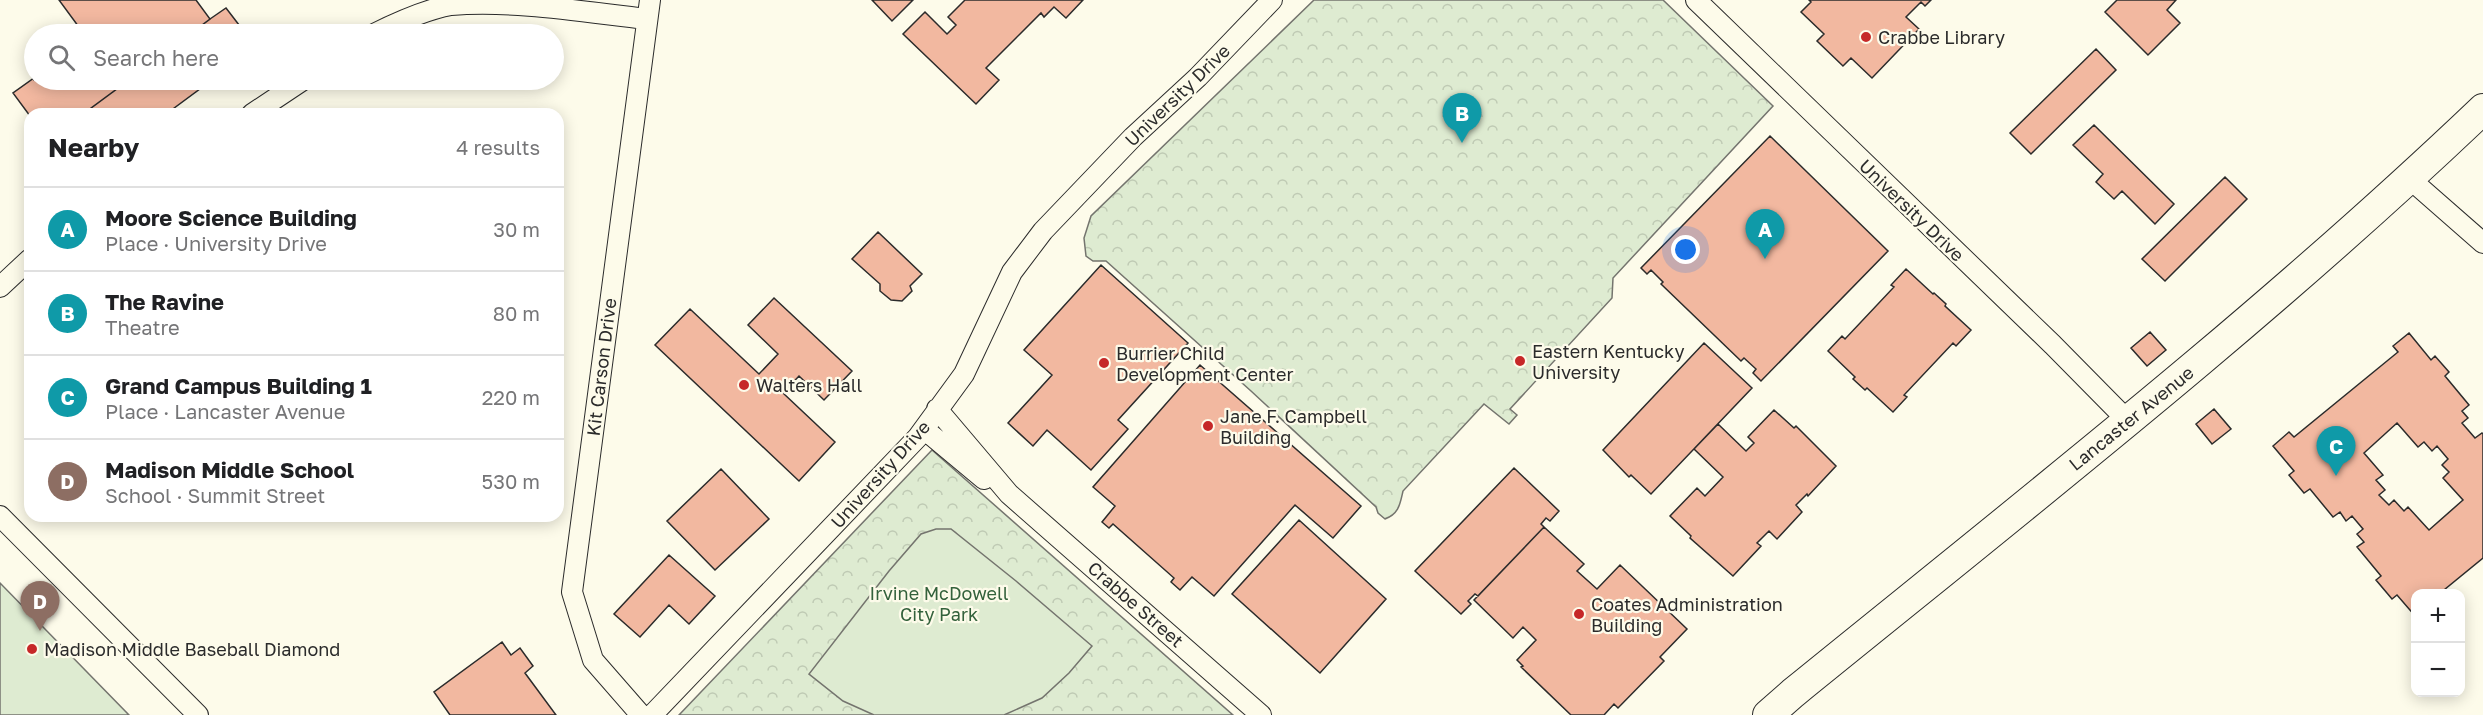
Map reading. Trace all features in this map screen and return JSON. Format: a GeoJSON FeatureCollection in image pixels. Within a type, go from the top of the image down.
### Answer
{"type":"FeatureCollection","features":[{"type":"Feature","properties":{"kind":"main road","name":"Lancaster Avenue"},"geometry":{"type":"LineString","coordinates":[[1768,715],[2176,382],[2410,179],[2483,109]]}},
{"type":"Feature","properties":{"kind":"street","name":"University Drive"},"geometry":{"type":"LineString","coordinates":[[652,715],[924,429],[964,374],[1000,294],[1026,250],[1133,137],[1198,77],[1272,0]]}},
{"type":"Feature","properties":{"kind":"street","name":"University Drive"},"geometry":{"type":"LineString","coordinates":[[1695,0],[2053,345],[2128,421]]}},
{"type":"Feature","properties":{"kind":"street"},"geometry":{"type":"LineString","coordinates":[[397,24],[423,13],[462,4],[502,2],[649,10]]}},
{"type":"Feature","properties":{"kind":"street","name":"Kit Carson Drive"},"geometry":{"type":"LineString","coordinates":[[641,715],[593,660],[572,592],[649,10]]}},
{"type":"Feature","properties":{"kind":"street"},"geometry":{"type":"LineString","coordinates":[[261,108],[288,90]]}},
{"type":"Feature","properties":{"kind":"street"},"geometry":{"type":"LineString","coordinates":[[2410,179],[2483,243]]}},
{"type":"Feature","properties":{"kind":"street"},"geometry":{"type":"LineString","coordinates":[[0,287],[24,265]]}},
{"type":"Feature","properties":{"kind":"street","name":"Crabbe Street"},"geometry":{"type":"LineString","coordinates":[[937,409],[1009,494],[1261,715]]}},
{"type":"Feature","properties":{"kind":"street","name":"Crabbe Street"},"geometry":{"type":"LineString","coordinates":[[924,429],[987,481],[1009,494]]}},
{"type":"Feature","properties":{"kind":"street"},"geometry":{"type":"LineString","coordinates":[[0,516],[198,715]]}},
{"type":"Feature","properties":{"kind":"green space"},"geometry":{"type":"Polygon","coordinates":[[[1314,0],[1663,0],[1773,106],[1613,278],[1612,298],[1510,409],[1517,415],[1509,424],[1484,404],[1403,491],[1396,511],[1385,519],[1378,513],[1376,507],[1251,391],[1106,261],[1093,261],[1086,256],[1084,238],[1091,216],[1314,0]]]}},
{"type":"Feature","properties":{"kind":"green space","name":"Irvine McDowell City Park"},"geometry":{"type":"Polygon","coordinates":[[[932,450],[1233,715],[679,715],[932,450]]]}},
{"type":"Feature","properties":{"kind":"green space"},"geometry":{"type":"Polygon","coordinates":[[[936,529],[951,529],[1092,646],[1069,673],[1042,698],[1004,715],[874,715],[843,701],[809,674],[889,571],[921,534],[936,529]]]}},
{"type":"Feature","properties":{"kind":"green space","name":"Madison Middle Baseball Diamond"},"geometry":{"type":"Polygon","coordinates":[[[0,583],[129,715],[0,715],[0,583]]]}},
{"type":"Feature","properties":{"kind":"building"},"geometry":{"type":"Polygon","coordinates":[[[59,0],[196,0],[210,19],[203,24],[77,24],[59,0]]]}},
{"type":"Feature","properties":{"kind":"building"},"geometry":{"type":"Polygon","coordinates":[[[872,0],[913,0],[892,21],[872,0]]]}},
{"type":"Feature","properties":{"kind":"building"},"geometry":{"type":"Polygon","coordinates":[[[965,0],[1083,0],[1066,18],[1054,7],[1044,17],[1041,13],[986,68],[999,80],[976,104],[903,34],[925,12],[947,34],[956,25],[948,17],[965,0]]]}},
{"type":"Feature","properties":{"kind":"building","name":"Crabbe Library"},"geometry":{"type":"Polygon","coordinates":[[[1809,0],[1931,0],[1925,6],[1921,2],[1906,17],[1919,29],[1872,78],[1851,58],[1843,66],[1817,41],[1824,34],[1801,12],[1811,2],[1809,0]]]}},
{"type":"Feature","properties":{"kind":"building"},"geometry":{"type":"Polygon","coordinates":[[[2117,0],[2176,0],[2167,10],[2180,23],[2148,55],[2105,12],[2117,0]]]}},
{"type":"Feature","properties":{"kind":"building"},"geometry":{"type":"Polygon","coordinates":[[[226,8],[238,24],[203,24],[226,8]]]}},
{"type":"Feature","properties":{"kind":"building"},"geometry":{"type":"Polygon","coordinates":[[[2096,49],[2116,70],[2031,154],[2010,133],[2096,49]]]}},
{"type":"Feature","properties":{"kind":"building"},"geometry":{"type":"Polygon","coordinates":[[[24,85],[24,90],[115,90],[91,108],[24,108],[13,93],[24,85]]]}},
{"type":"Feature","properties":{"kind":"building"},"geometry":{"type":"Polygon","coordinates":[[[115,90],[198,90],[174,108],[91,108],[115,90]]]}},
{"type":"Feature","properties":{"kind":"building"},"geometry":{"type":"Polygon","coordinates":[[[2094,125],[2174,204],[2155,224],[2122,191],[2114,199],[2096,182],[2103,174],[2073,145],[2094,125]]]}},
{"type":"Feature","properties":{"kind":"building"},"geometry":{"type":"Polygon","coordinates":[[[1770,136],[1888,251],[1761,381],[1753,373],[1756,369],[1744,358],[1741,361],[1661,284],[1663,282],[1651,270],[1647,274],[1641,268],[1770,136]]]}},
{"type":"Feature","properties":{"kind":"building"},"geometry":{"type":"Polygon","coordinates":[[[2225,177],[2247,199],[2165,281],[2142,259],[2225,177]]]}},
{"type":"Feature","properties":{"kind":"building"},"geometry":{"type":"Polygon","coordinates":[[[878,232],[922,274],[910,286],[912,291],[902,301],[891,300],[880,291],[880,284],[852,259],[878,232]]]}},
{"type":"Feature","properties":{"kind":"building","name":"Burrier Child Development Center"},"geometry":{"type":"Polygon","coordinates":[[[1101,265],[1188,343],[1118,420],[1128,429],[1091,470],[1047,430],[1033,446],[1008,423],[1052,375],[1024,350],[1101,265]]]}},
{"type":"Feature","properties":{"kind":"building"},"geometry":{"type":"Polygon","coordinates":[[[1906,269],[1946,304],[1945,306],[1971,330],[1956,346],[1953,343],[1904,395],[1907,397],[1893,412],[1867,388],[1865,390],[1853,379],[1855,377],[1828,351],[1842,336],[1845,339],[1894,287],[1891,285],[1906,269]]]}},
{"type":"Feature","properties":{"kind":"building","name":"Walters Hall"},"geometry":{"type":"Polygon","coordinates":[[[774,298],[852,371],[824,400],[799,376],[783,393],[835,442],[799,481],[655,345],[690,309],[759,374],[778,354],[748,325],[774,298]]]}},
{"type":"Feature","properties":{"kind":"building"},"geometry":{"type":"Polygon","coordinates":[[[2150,332],[2166,350],[2147,366],[2131,348],[2150,332]]]}},
{"type":"Feature","properties":{"kind":"building"},"geometry":{"type":"Polygon","coordinates":[[[2409,333],[2431,360],[2435,356],[2449,372],[2445,376],[2469,405],[2462,411],[2468,418],[2462,423],[2475,438],[2483,434],[2483,558],[2445,589],[2411,589],[2411,611],[2397,595],[2392,599],[2376,580],[2381,576],[2357,547],[2364,542],[2357,534],[2363,529],[2352,516],[2346,521],[2340,512],[2333,517],[2310,489],[2304,493],[2289,475],[2294,471],[2273,446],[2289,432],[2294,437],[2398,352],[2393,346],[2409,333]],[[2397,423],[2364,453],[2383,475],[2376,480],[2385,490],[2379,495],[2389,505],[2394,500],[2404,511],[2408,507],[2429,530],[2463,500],[2443,478],[2449,472],[2442,465],[2448,459],[2437,446],[2432,451],[2424,442],[2418,447],[2397,423]]]}},
{"type":"Feature","properties":{"kind":"building"},"geometry":{"type":"Polygon","coordinates":[[[1704,343],[1752,388],[1651,494],[1631,475],[1629,477],[1603,450],[1704,343]]]}},
{"type":"Feature","properties":{"kind":"building","name":"Jane F. Campbell Building"},"geometry":{"type":"Polygon","coordinates":[[[1200,365],[1361,506],[1333,538],[1295,505],[1214,596],[1192,577],[1180,590],[1171,582],[1174,578],[1113,524],[1109,528],[1102,522],[1115,506],[1093,487],[1200,365]]]}},
{"type":"Feature","properties":{"kind":"building"},"geometry":{"type":"Polygon","coordinates":[[[2214,409],[2231,429],[2212,444],[2196,424],[2214,409]]]}},
{"type":"Feature","properties":{"kind":"building"},"geometry":{"type":"Polygon","coordinates":[[[1774,410],[1794,428],[1796,426],[1836,466],[1808,496],[1807,494],[1796,505],[1802,512],[1777,539],[1769,531],[1757,543],[1761,546],[1733,576],[1690,538],[1691,536],[1670,516],[1697,488],[1705,496],[1723,477],[1694,449],[1718,424],[1746,451],[1754,443],[1748,437],[1774,410]]]}},
{"type":"Feature","properties":{"kind":"building"},"geometry":{"type":"Polygon","coordinates":[[[1514,468],[1559,511],[1550,521],[1546,518],[1541,524],[1544,527],[1478,596],[1475,594],[1468,601],[1471,604],[1461,614],[1415,571],[1514,468]]]}},
{"type":"Feature","properties":{"kind":"building"},"geometry":{"type":"Polygon","coordinates":[[[721,469],[769,519],[715,570],[667,521],[721,469]]]}},
{"type":"Feature","properties":{"kind":"building"},"geometry":{"type":"Polygon","coordinates":[[[1299,520],[1386,599],[1320,673],[1232,594],[1299,520]]]}},
{"type":"Feature","properties":{"kind":"building","name":"Coates Administration Building"},"geometry":{"type":"Polygon","coordinates":[[[1544,527],[1584,564],[1577,571],[1597,589],[1620,565],[1687,629],[1660,657],[1664,661],[1618,708],[1614,704],[1604,715],[1571,715],[1521,667],[1523,666],[1517,660],[1536,640],[1523,627],[1513,638],[1474,600],[1544,527]]]}},
{"type":"Feature","properties":{"kind":"building"},"geometry":{"type":"Polygon","coordinates":[[[669,555],[715,596],[689,624],[669,605],[640,637],[614,614],[669,555]]]}},
{"type":"Feature","properties":{"kind":"building"},"geometry":{"type":"Polygon","coordinates":[[[502,642],[511,655],[520,648],[533,666],[525,673],[556,715],[450,715],[434,692],[502,642]]]}},
{"type":"Feature","properties":{"kind":"place","name":"Crabbe Library"},"geometry":{"type":"Point","coordinates":[1866,37]}},
{"type":"Feature","properties":{"kind":"place","name":"The Ravine"},"geometry":{"type":"Point","coordinates":[1462,143]}},
{"type":"Feature","properties":{"kind":"place","name":"Moore Science Building"},"geometry":{"type":"Point","coordinates":[1765,259]}},
{"type":"Feature","properties":{"kind":"place","name":"Eastern Kentucky University"},"geometry":{"type":"Point","coordinates":[1520,361]}},
{"type":"Feature","properties":{"kind":"place","name":"Burrier Child Development Center"},"geometry":{"type":"Point","coordinates":[1104,363]}},
{"type":"Feature","properties":{"kind":"place","name":"Walters Hall"},"geometry":{"type":"Point","coordinates":[744,385]}},
{"type":"Feature","properties":{"kind":"place","name":"Jane F. Campbell Building"},"geometry":{"type":"Point","coordinates":[1208,426]}},
{"type":"Feature","properties":{"kind":"place","name":"Grand Campus Building 1"},"geometry":{"type":"Point","coordinates":[2336,476]}},
{"type":"Feature","properties":{"kind":"place","name":"Coates Administration Building"},"geometry":{"type":"Point","coordinates":[1579,614]}},
{"type":"Feature","properties":{"kind":"place","name":"Madison Middle School"},"geometry":{"type":"Point","coordinates":[40,631]}},
{"type":"Feature","properties":{"kind":"place","name":"Madison Middle Baseball Diamond"},"geometry":{"type":"Point","coordinates":[32,649]}}]}
